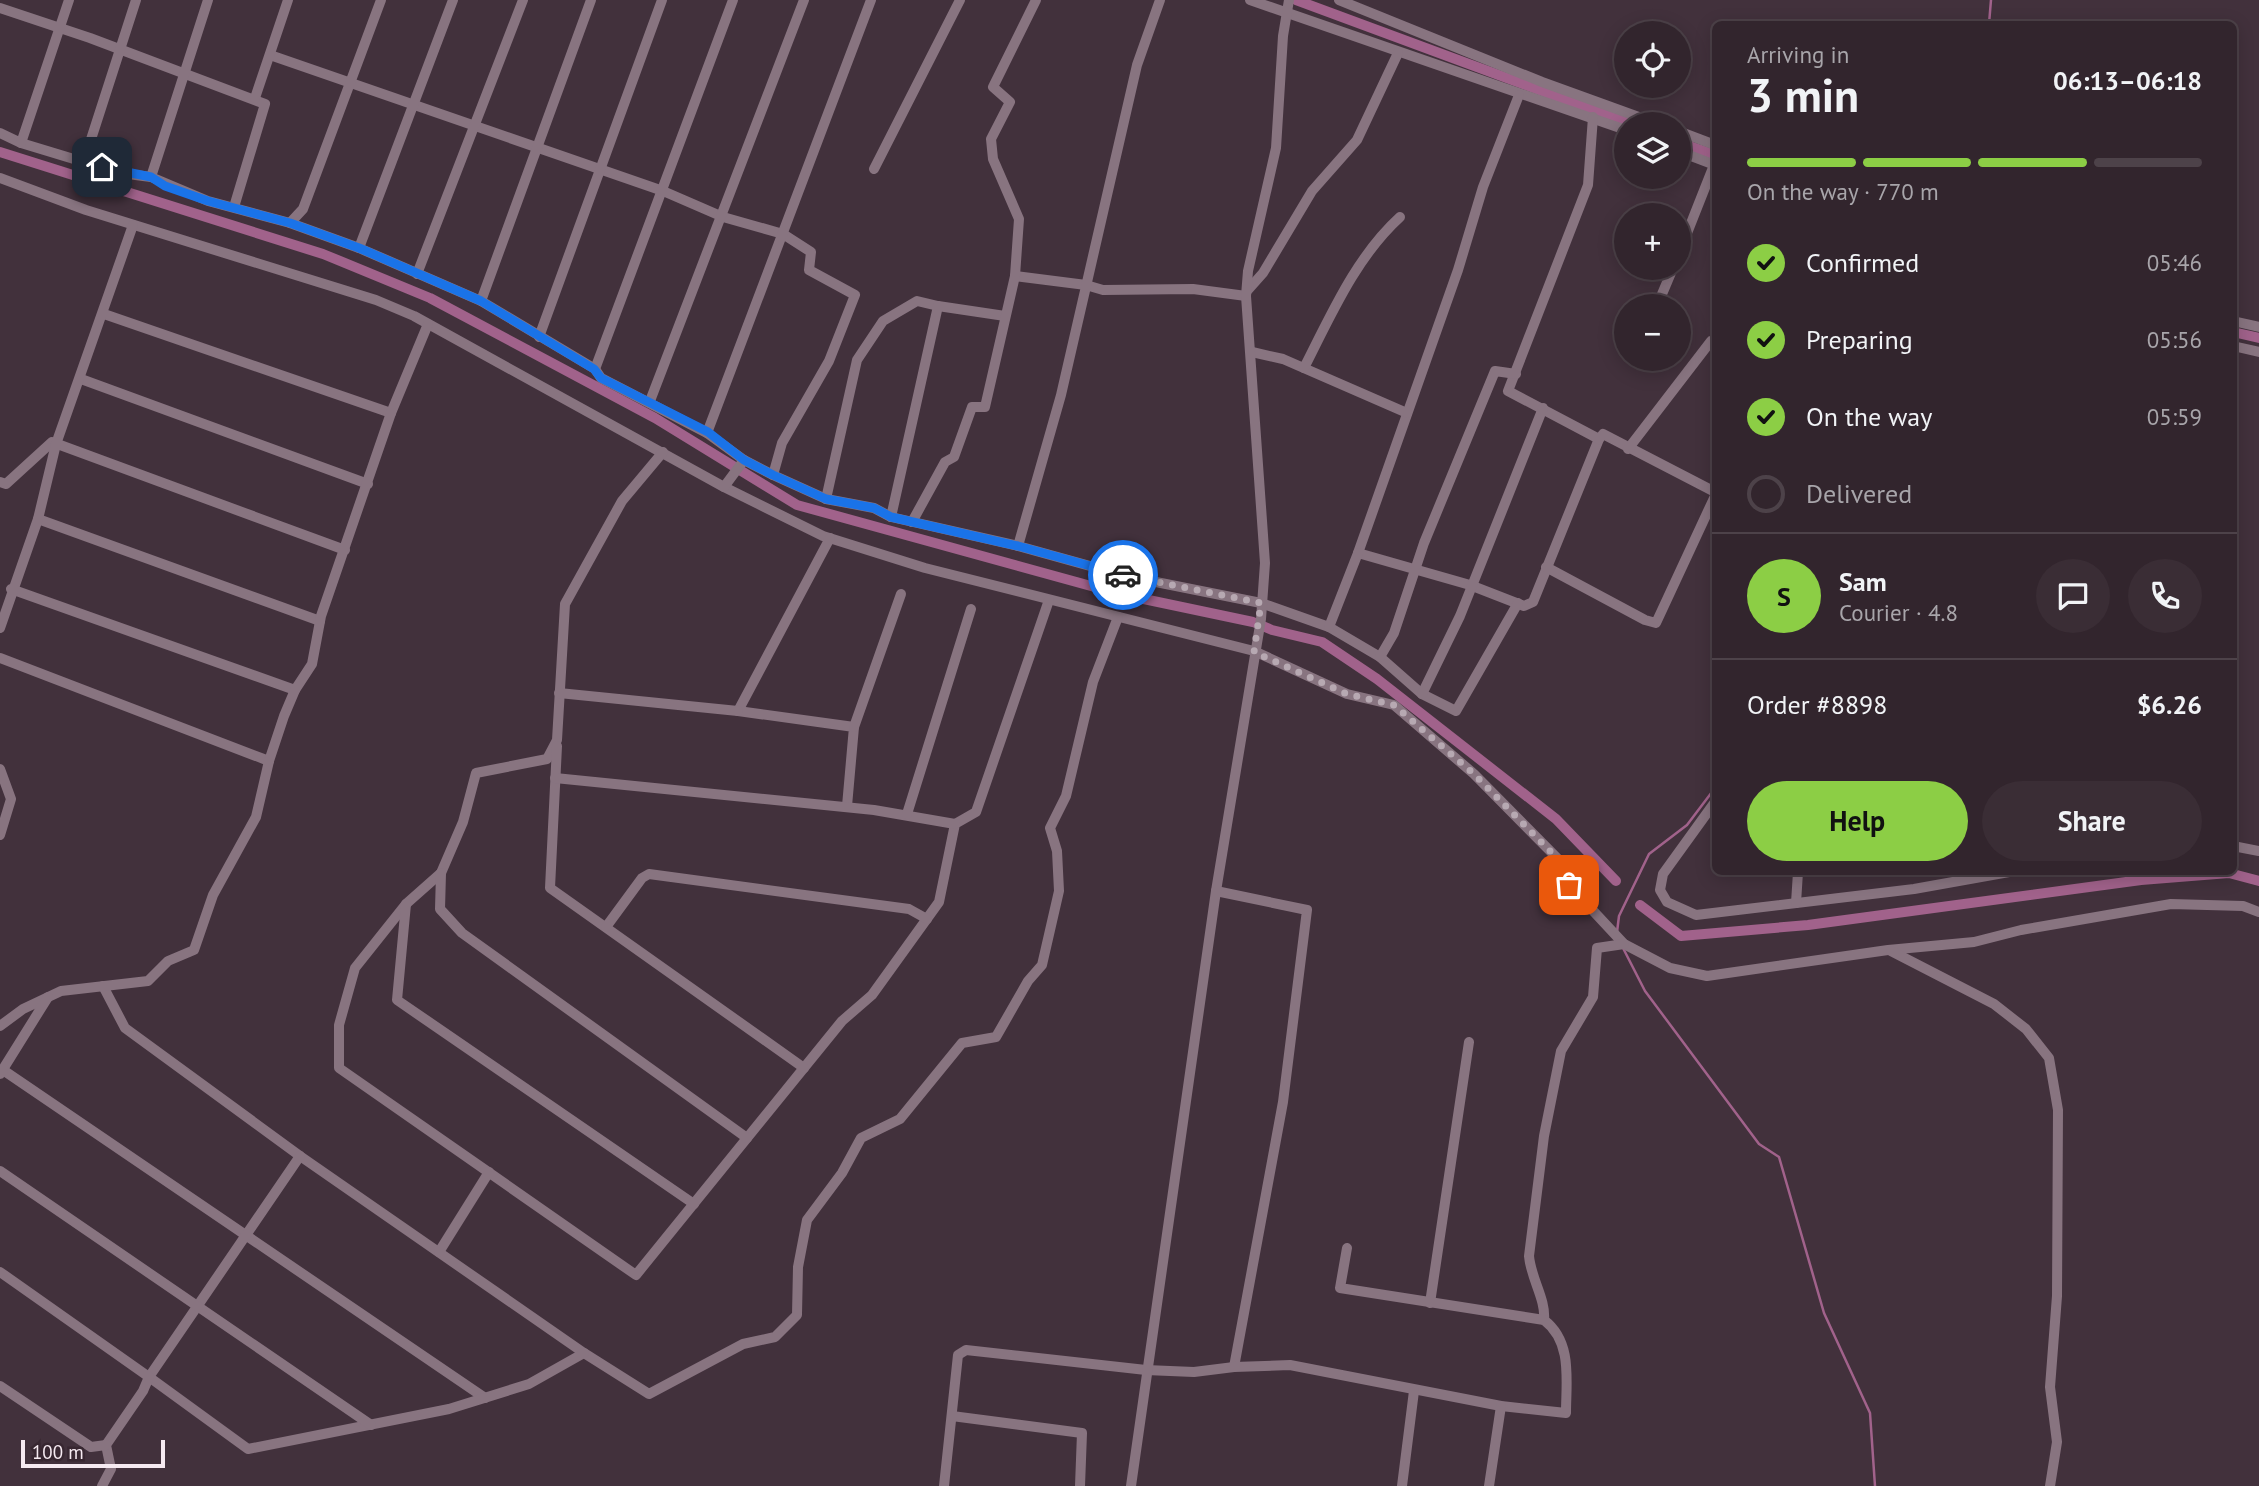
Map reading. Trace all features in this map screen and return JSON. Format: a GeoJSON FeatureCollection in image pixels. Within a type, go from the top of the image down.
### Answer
{"type":"FeatureCollection","features":[{"type":"Feature","properties":{"kind":"street"},"geometry":{"type":"LineString","coordinates":[[21,143],[69,0]]}},
{"type":"Feature","properties":{"kind":"street"},"geometry":{"type":"LineString","coordinates":[[85,161],[136,0]]}},
{"type":"Feature","properties":{"kind":"street"},"geometry":{"type":"LineString","coordinates":[[151,177],[208,0]]}},
{"type":"Feature","properties":{"kind":"street"},"geometry":{"type":"LineString","coordinates":[[255,98],[288,0]]}},
{"type":"Feature","properties":{"kind":"street"},"geometry":{"type":"LineString","coordinates":[[290,223],[303,209],[380,0]]}},
{"type":"Feature","properties":{"kind":"street"},"geometry":{"type":"LineString","coordinates":[[359,248],[453,0]]}},
{"type":"Feature","properties":{"kind":"street"},"geometry":{"type":"LineString","coordinates":[[418,274],[523,0]]}},
{"type":"Feature","properties":{"kind":"street"},"geometry":{"type":"LineString","coordinates":[[481,301],[591,0]]}},
{"type":"Feature","properties":{"kind":"street"},"geometry":{"type":"LineString","coordinates":[[539,337],[662,0]]}},
{"type":"Feature","properties":{"kind":"street"},"geometry":{"type":"LineString","coordinates":[[594,369],[733,0]]}},
{"type":"Feature","properties":{"kind":"street"},"geometry":{"type":"LineString","coordinates":[[650,401],[723,217],[804,0]]}},
{"type":"Feature","properties":{"kind":"street"},"geometry":{"type":"LineString","coordinates":[[708,432],[871,0]]}},
{"type":"Feature","properties":{"kind":"street"},"geometry":{"type":"LineString","coordinates":[[874,169],[960,0]]}},
{"type":"Feature","properties":{"kind":"street"},"geometry":{"type":"LineString","coordinates":[[912,522],[945,462],[954,457],[972,407],[985,407],[1015,276],[1019,219],[993,159],[991,139],[1010,102],[993,87],[1036,0]]}},
{"type":"Feature","properties":{"kind":"street"},"geometry":{"type":"LineString","coordinates":[[1018,546],[1061,396],[1137,65],[1160,0]]}},
{"type":"Feature","properties":{"kind":"street"},"geometry":{"type":"LineString","coordinates":[[1250,0],[1287,8],[1398,53],[1614,125]]}},
{"type":"Feature","properties":{"kind":"street"},"geometry":{"type":"LineString","coordinates":[[1339,0],[1542,82],[1625,112]]}},
{"type":"Feature","properties":{"kind":"street"},"geometry":{"type":"LineString","coordinates":[[0,8],[119,48],[265,104],[234,207]]}},
{"type":"Feature","properties":{"kind":"street"},"geometry":{"type":"LineString","coordinates":[[1131,1486],[1216,891],[1261,619],[1265,563],[1247,294],[1248,271],[1276,148],[1287,8]]}},
{"type":"Feature","properties":{"kind":"street"},"geometry":{"type":"LineString","coordinates":[[1247,294],[1263,273],[1312,191],[1357,140],[1398,53]]}},
{"type":"Feature","properties":{"kind":"street"},"geometry":{"type":"LineString","coordinates":[[270,55],[663,191],[723,217],[783,234],[811,252],[809,270],[855,295],[829,362],[782,443],[773,475]]}},
{"type":"Feature","properties":{"kind":"street"},"geometry":{"type":"LineString","coordinates":[[1329,627],[1358,553],[1458,270],[1483,187],[1519,95]]}},
{"type":"Feature","properties":{"kind":"street"},"geometry":{"type":"LineString","coordinates":[[1593,117],[1588,185],[1508,391],[1599,439]]}},
{"type":"Feature","properties":{"kind":"street"},"geometry":{"type":"LineString","coordinates":[[0,133],[21,143],[120,173],[151,177],[197,198],[290,223],[359,248],[481,301],[594,369],[601,378],[708,432],[744,460],[826,499],[874,508],[891,517],[1018,546],[1126,576],[1261,603],[1329,627],[1380,657],[1422,694],[1456,711],[1518,603]]}},
{"type":"Feature","properties":{"kind":"street"},"geometry":{"type":"LineString","coordinates":[[1691,136],[1712,144]]}},
{"type":"Feature","properties":{"kind":"street"},"geometry":{"type":"LineString","coordinates":[[1691,156],[1712,164]]}},
{"type":"Feature","properties":{"kind":"street"},"geometry":{"type":"LineString","coordinates":[[1691,223],[1712,170]]}},
{"type":"Feature","properties":{"kind":"street"},"geometry":{"type":"LineString","coordinates":[[0,178],[133,225],[376,300],[428,324],[724,486],[830,538],[925,568],[1049,600],[1255,646],[1347,694],[1394,705],[1474,774],[1563,864],[1569,885],[1624,944],[1670,968],[1707,976],[1888,950],[1974,942],[2021,930],[2171,904],[2243,906],[2259,912]]}},
{"type":"Feature","properties":{"kind":"street"},"geometry":{"type":"LineString","coordinates":[[1304,368],[1337,304],[1377,238],[1400,217]]}},
{"type":"Feature","properties":{"kind":"street"},"geometry":{"type":"LineString","coordinates":[[0,628],[11,589],[38,519],[56,444],[104,314],[133,225]]}},
{"type":"Feature","properties":{"kind":"street"},"geometry":{"type":"LineString","coordinates":[[1015,276],[1086,285],[1103,290],[1193,289],[1247,294]]}},
{"type":"Feature","properties":{"kind":"street"},"geometry":{"type":"LineString","coordinates":[[826,499],[857,359],[883,321],[917,301],[1004,316]]}},
{"type":"Feature","properties":{"kind":"street"},"geometry":{"type":"LineString","coordinates":[[891,517],[937,306]]}},
{"type":"Feature","properties":{"kind":"street"},"geometry":{"type":"LineString","coordinates":[[104,314],[391,413]]}},
{"type":"Feature","properties":{"kind":"street"},"geometry":{"type":"LineString","coordinates":[[2237,322],[2259,327]]}},
{"type":"Feature","properties":{"kind":"street"},"geometry":{"type":"LineString","coordinates":[[0,1026],[61,991],[148,981],[168,961],[194,950],[213,895],[256,817],[269,761],[295,690],[312,664],[320,621],[391,413],[428,324]]}},
{"type":"Feature","properties":{"kind":"street"},"geometry":{"type":"LineString","coordinates":[[1628,449],[1711,341]]}},
{"type":"Feature","properties":{"kind":"street"},"geometry":{"type":"LineString","coordinates":[[2237,347],[2259,352]]}},
{"type":"Feature","properties":{"kind":"street"},"geometry":{"type":"LineString","coordinates":[[1252,352],[1283,359],[1407,413]]}},
{"type":"Feature","properties":{"kind":"street"},"geometry":{"type":"LineString","coordinates":[[1380,657],[1394,633],[1424,543],[1495,371],[1516,374]]}},
{"type":"Feature","properties":{"kind":"street"},"geometry":{"type":"LineString","coordinates":[[81,379],[368,484]]}},
{"type":"Feature","properties":{"kind":"street"},"geometry":{"type":"LineString","coordinates":[[1422,694],[1460,616],[1470,585],[1543,408]]}},
{"type":"Feature","properties":{"kind":"street"},"geometry":{"type":"LineString","coordinates":[[1358,553],[1470,585],[1524,606],[1533,602],[1603,434],[1712,492]]}},
{"type":"Feature","properties":{"kind":"street"},"geometry":{"type":"LineString","coordinates":[[0,482],[6,484],[52,442],[345,550]]}},
{"type":"Feature","properties":{"kind":"street"},"geometry":{"type":"LineString","coordinates":[[663,452],[622,501],[565,604],[550,888],[804,1068]]}},
{"type":"Feature","properties":{"kind":"street"},"geometry":{"type":"LineString","coordinates":[[724,486],[744,460]]}},
{"type":"Feature","properties":{"kind":"street"},"geometry":{"type":"LineString","coordinates":[[1546,567],[1645,620],[1656,623],[1712,501]]}},
{"type":"Feature","properties":{"kind":"street"},"geometry":{"type":"LineString","coordinates":[[38,519],[320,621]]}},
{"type":"Feature","properties":{"kind":"street"},"geometry":{"type":"LineString","coordinates":[[738,711],[830,538]]}},
{"type":"Feature","properties":{"kind":"street"},"geometry":{"type":"LineString","coordinates":[[11,589],[295,690]]}},
{"type":"Feature","properties":{"kind":"street"},"geometry":{"type":"LineString","coordinates":[[847,806],[854,727],[901,594]]}},
{"type":"Feature","properties":{"kind":"street"},"geometry":{"type":"LineString","coordinates":[[555,778],[847,806],[956,824],[976,813],[1049,600]]}},
{"type":"Feature","properties":{"kind":"street"},"geometry":{"type":"LineString","coordinates":[[907,814],[971,609]]}},
{"type":"Feature","properties":{"kind":"street"},"geometry":{"type":"LineString","coordinates":[[103,985],[125,1028],[300,1156],[584,1353],[649,1394],[723,1353],[743,1344],[775,1337],[797,1315],[798,1267],[807,1220],[842,1173],[861,1138],[900,1119],[962,1043],[996,1037],[1028,981],[1042,965],[1059,891],[1057,851],[1050,828],[1066,796],[1093,682],[1118,617]]}},
{"type":"Feature","properties":{"kind":"street"},"geometry":{"type":"LineString","coordinates":[[0,659],[269,761]]}},
{"type":"Feature","properties":{"kind":"street"},"geometry":{"type":"LineString","coordinates":[[559,693],[738,711],[854,727]]}},
{"type":"Feature","properties":{"kind":"street"},"geometry":{"type":"LineString","coordinates":[[557,740],[547,759],[476,773],[463,822],[441,873],[440,909],[462,933],[747,1138]]}},
{"type":"Feature","properties":{"kind":"street"},"geometry":{"type":"LineString","coordinates":[[0,769],[11,799],[0,835]]}},
{"type":"Feature","properties":{"kind":"street"},"geometry":{"type":"LineString","coordinates":[[1712,806],[1662,874],[1660,890],[1667,902],[1696,915],[1914,889],[1992,875]]}},
{"type":"Feature","properties":{"kind":"street"},"geometry":{"type":"LineString","coordinates":[[441,873],[406,904],[355,968],[339,1025],[339,1068],[636,1275],[842,1021],[872,995],[927,919],[939,902],[956,824]]}},
{"type":"Feature","properties":{"kind":"street"},"geometry":{"type":"LineString","coordinates":[[2237,847],[2259,851]]}},
{"type":"Feature","properties":{"kind":"street"},"geometry":{"type":"LineString","coordinates":[[606,927],[642,878],[649,874],[909,909],[927,919]]}},
{"type":"Feature","properties":{"kind":"street"},"geometry":{"type":"LineString","coordinates":[[1796,904],[1798,875]]}},
{"type":"Feature","properties":{"kind":"street"},"geometry":{"type":"LineString","coordinates":[[1216,891],[1307,910],[1283,1102],[1234,1367]]}},
{"type":"Feature","properties":{"kind":"street"},"geometry":{"type":"LineString","coordinates":[[406,904],[397,1000],[694,1204]]}},
{"type":"Feature","properties":{"kind":"street"},"geometry":{"type":"LineString","coordinates":[[1544,1320],[1545,1309],[1531,1275],[1529,1256],[1544,1136],[1561,1051],[1593,996],[1597,947],[1624,944]]}},
{"type":"Feature","properties":{"kind":"street"},"geometry":{"type":"LineString","coordinates":[[1888,950],[1994,1004],[2026,1029],[2049,1058],[2058,1110],[2057,1296],[2050,1387],[2057,1442],[2050,1486]]}},
{"type":"Feature","properties":{"kind":"street"},"geometry":{"type":"LineString","coordinates":[[48,997],[2,1072],[485,1398]]}},
{"type":"Feature","properties":{"kind":"street"},"geometry":{"type":"LineString","coordinates":[[1430,1303],[1469,1042]]}},
{"type":"Feature","properties":{"kind":"street"},"geometry":{"type":"LineString","coordinates":[[0,1386],[91,1447],[106,1444],[300,1156]]}},
{"type":"Feature","properties":{"kind":"street"},"geometry":{"type":"LineString","coordinates":[[0,1171],[371,1425]]}},
{"type":"Feature","properties":{"kind":"street"},"geometry":{"type":"LineString","coordinates":[[439,1252],[489,1172]]}},
{"type":"Feature","properties":{"kind":"street"},"geometry":{"type":"LineString","coordinates":[[944,1486],[958,1355],[966,1350],[1146,1370],[1194,1372],[1290,1365],[1501,1406],[1566,1413],[1567,1362],[1556,1329],[1544,1320],[1340,1288],[1347,1248]]}},
{"type":"Feature","properties":{"kind":"street"},"geometry":{"type":"LineString","coordinates":[[0,1272],[248,1449],[449,1409],[529,1384],[584,1353]]}},
{"type":"Feature","properties":{"kind":"street"},"geometry":{"type":"LineString","coordinates":[[1402,1486],[1415,1391]]}},
{"type":"Feature","properties":{"kind":"street"},"geometry":{"type":"LineString","coordinates":[[1489,1486],[1501,1406]]}},
{"type":"Feature","properties":{"kind":"street"},"geometry":{"type":"LineString","coordinates":[[953,1416],[1082,1433],[1080,1486]]}},
{"type":"Feature","properties":{"kind":"street"},"geometry":{"type":"LineString","coordinates":[[102,1486],[111,1469],[106,1444]]}},
{"type":"Feature","properties":{"kind":"waterway"},"geometry":{"type":"LineString","coordinates":[[1296,0],[1614,118]]}},
{"type":"Feature","properties":{"kind":"waterway"},"geometry":{"type":"LineString","coordinates":[[1989,21],[1991,0]]}},
{"type":"Feature","properties":{"kind":"waterway"},"geometry":{"type":"LineString","coordinates":[[1691,147],[1712,154]]}},
{"type":"Feature","properties":{"kind":"waterway"},"geometry":{"type":"LineString","coordinates":[[0,152],[323,254],[430,298],[655,418],[797,505],[1120,594],[1253,622],[1272,630],[1322,642],[1377,679],[1556,819],[1616,881]]}},
{"type":"Feature","properties":{"kind":"waterway"},"geometry":{"type":"LineString","coordinates":[[2237,333],[2259,338]]}},
{"type":"Feature","properties":{"kind":"waterway"},"geometry":{"type":"LineString","coordinates":[[1617,932],[1619,916],[1649,854],[1687,825],[1712,792]]}},
{"type":"Feature","properties":{"kind":"waterway"},"geometry":{"type":"LineString","coordinates":[[1640,905],[1681,936],[1808,925],[2141,880],[2204,875]]}},
{"type":"Feature","properties":{"kind":"waterway"},"geometry":{"type":"LineString","coordinates":[[2236,875],[2259,881]]}},
{"type":"Feature","properties":{"kind":"waterway"},"geometry":{"type":"LineString","coordinates":[[1623,948],[1645,991],[1759,1144],[1779,1157],[1824,1313],[1870,1413],[1875,1486]]}},
{"type":"Feature","properties":{"kind":"way so far"},"geometry":{"type":"LineString","coordinates":[[1123,575],[1261,603],[1261,619],[1254,652],[1347,694],[1394,705],[1474,774],[1563,864],[1569,885]]}},
{"type":"Feature","properties":{"kind":"route"},"geometry":{"type":"LineString","coordinates":[[102,167],[120,173],[151,177],[165,186],[208,201],[290,223],[359,248],[481,301],[594,369],[601,378],[708,432],[744,460],[826,499],[874,508],[891,517],[1018,546],[1123,575]]}}]}
